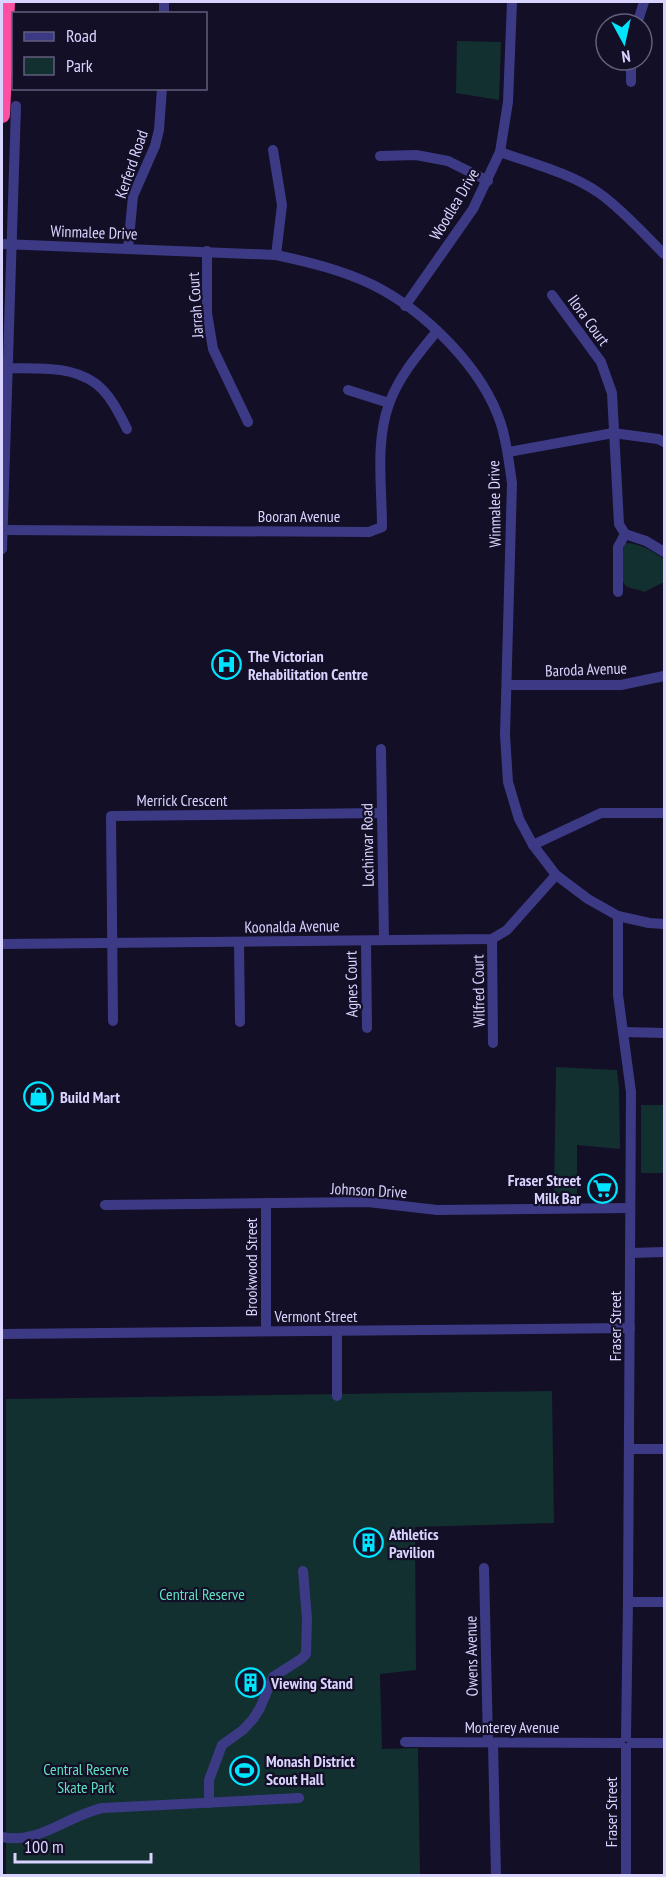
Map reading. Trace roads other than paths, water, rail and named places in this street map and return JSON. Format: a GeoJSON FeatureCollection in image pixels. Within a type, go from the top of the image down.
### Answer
{"type":"FeatureCollection","features":[{"type":"Feature","properties":{"kind":"highway"},"geometry":{"type":"LineString","coordinates":[[2,115],[7,2]]}},
{"type":"Feature","properties":{"kind":"street","name":"Woodlea Drive"},"geometry":{"type":"LineString","coordinates":[[405,306],[473,209],[500,152],[508,102],[512,2]]}},
{"type":"Feature","properties":{"kind":"street"},"geometry":{"type":"LineString","coordinates":[[631,72],[631,82]]}},
{"type":"Feature","properties":{"kind":"street","name":"Kerferd Road"},"geometry":{"type":"LineString","coordinates":[[128,249],[133,196],[155,146],[162,90]]}},
{"type":"Feature","properties":{"kind":"street"},"geometry":{"type":"LineString","coordinates":[[2,549],[7,368],[7,244],[16,106]]}},
{"type":"Feature","properties":{"kind":"street"},"geometry":{"type":"LineString","coordinates":[[273,150],[282,205],[276,255]]}},
{"type":"Feature","properties":{"kind":"street"},"geometry":{"type":"LineString","coordinates":[[500,152],[570,176],[599,194],[620,210],[664,254]]}},
{"type":"Feature","properties":{"kind":"street"},"geometry":{"type":"LineString","coordinates":[[380,156],[416,155],[448,161],[488,180]]}},
{"type":"Feature","properties":{"kind":"street","name":"Winmalee Drive"},"geometry":{"type":"LineString","coordinates":[[7,244],[276,255],[319,264],[373,285],[405,306],[437,331],[466,361],[480,381],[500,423],[508,452],[512,483],[505,735],[508,782],[519,819],[533,845],[556,875],[588,899],[618,916],[664,924]]}},
{"type":"Feature","properties":{"kind":"street","name":"Jarrah Court"},"geometry":{"type":"LineString","coordinates":[[207,251],[207,313],[213,349],[248,422]]}},
{"type":"Feature","properties":{"kind":"street","name":"Ilora Court"},"geometry":{"type":"LineString","coordinates":[[552,295],[602,362],[612,393],[619,524],[625,534]]}},
{"type":"Feature","properties":{"kind":"street","name":"Booran Avenue"},"geometry":{"type":"LineString","coordinates":[[2,530],[369,532],[376,530],[382,527],[381,452],[389,403],[408,366],[437,331]]}},
{"type":"Feature","properties":{"kind":"street"},"geometry":{"type":"LineString","coordinates":[[7,368],[53,369],[74,373],[96,384],[112,402],[128,429]]}},
{"type":"Feature","properties":{"kind":"street"},"geometry":{"type":"LineString","coordinates":[[348,390],[389,403]]}},
{"type":"Feature","properties":{"kind":"street"},"geometry":{"type":"LineString","coordinates":[[508,452],[613,433],[664,442]]}},
{"type":"Feature","properties":{"kind":"street"},"geometry":{"type":"LineString","coordinates":[[618,592],[618,547],[625,534],[646,541],[664,552]]}},
{"type":"Feature","properties":{"kind":"street","name":"Baroda Avenue"},"geometry":{"type":"LineString","coordinates":[[507,685],[621,685],[664,676]]}},
{"type":"Feature","properties":{"kind":"street","name":"Lochinvar Road"},"geometry":{"type":"LineString","coordinates":[[381,749],[384,940]]}},
{"type":"Feature","properties":{"kind":"street","name":"Merrick Crescent"},"geometry":{"type":"LineString","coordinates":[[111,943],[111,816],[382,813]]}},
{"type":"Feature","properties":{"kind":"street"},"geometry":{"type":"LineString","coordinates":[[533,845],[601,813],[664,813]]}},
{"type":"Feature","properties":{"kind":"street"},"geometry":{"type":"LineString","coordinates":[[492,939],[507,930],[556,875]]}},
{"type":"Feature","properties":{"kind":"street","name":"Fraser Street"},"geometry":{"type":"LineString","coordinates":[[618,916],[617,978],[631,1092],[626,1875]]}},
{"type":"Feature","properties":{"kind":"street","name":"Koonalda Avenue"},"geometry":{"type":"LineString","coordinates":[[2,944],[492,939]]}},
{"type":"Feature","properties":{"kind":"street","name":"Wilfred Court"},"geometry":{"type":"LineString","coordinates":[[492,939],[494,1042]]}},
{"type":"Feature","properties":{"kind":"street","name":"Agnes Court"},"geometry":{"type":"LineString","coordinates":[[366,940],[367,1028]]}},
{"type":"Feature","properties":{"kind":"street"},"geometry":{"type":"LineString","coordinates":[[239,942],[240,1022]]}},
{"type":"Feature","properties":{"kind":"street"},"geometry":{"type":"LineString","coordinates":[[111,943],[112,1021]]}},
{"type":"Feature","properties":{"kind":"street"},"geometry":{"type":"LineString","coordinates":[[623,1032],[664,1034]]}},
{"type":"Feature","properties":{"kind":"street","name":"Johnson Drive"},"geometry":{"type":"LineString","coordinates":[[105,1205],[368,1202],[437,1210],[630,1208]]}},
{"type":"Feature","properties":{"kind":"street","name":"Brookwood Street"},"geometry":{"type":"LineString","coordinates":[[266,1203],[266,1330]]}},
{"type":"Feature","properties":{"kind":"street"},"geometry":{"type":"LineString","coordinates":[[630,1253],[664,1252]]}},
{"type":"Feature","properties":{"kind":"street","name":"Vermont Street"},"geometry":{"type":"LineString","coordinates":[[2,1334],[630,1328]]}},
{"type":"Feature","properties":{"kind":"street"},"geometry":{"type":"LineString","coordinates":[[337,1331],[337,1396]]}},
{"type":"Feature","properties":{"kind":"street"},"geometry":{"type":"LineString","coordinates":[[629,1449],[664,1449]]}},
{"type":"Feature","properties":{"kind":"street","name":"Owens Avenue"},"geometry":{"type":"LineString","coordinates":[[484,1569],[496,1875]]}},
{"type":"Feature","properties":{"kind":"street"},"geometry":{"type":"LineString","coordinates":[[209,1803],[209,1780],[222,1745],[243,1730],[253,1719],[276,1674],[306,1654],[307,1619],[303,1571]]}},
{"type":"Feature","properties":{"kind":"street"},"geometry":{"type":"LineString","coordinates":[[628,1602],[664,1602]]}},
{"type":"Feature","properties":{"kind":"street","name":"Monterey Avenue"},"geometry":{"type":"LineString","coordinates":[[405,1742],[664,1743]]}},
{"type":"Feature","properties":{"kind":"street"},"geometry":{"type":"LineString","coordinates":[[2,1837],[21,1838],[41,1833],[59,1827],[81,1814],[103,1808],[299,1798]]}},
{"type":"Feature","properties":{"kind":"place","name":"The Victorian Rehabilitation Centre"},"geometry":{"type":"Point","coordinates":[227,665]}},
{"type":"Feature","properties":{"kind":"place","name":"Build Mart"},"geometry":{"type":"Point","coordinates":[39,1097]}},
{"type":"Feature","properties":{"kind":"place","name":"Fraser Street Milk Bar"},"geometry":{"type":"Point","coordinates":[602,1189]}},
{"type":"Feature","properties":{"kind":"place","name":"Athletics Pavilion"},"geometry":{"type":"Point","coordinates":[368,1543]}},
{"type":"Feature","properties":{"kind":"place","name":"Viewing Stand"},"geometry":{"type":"Point","coordinates":[250,1683]}},
{"type":"Feature","properties":{"kind":"place","name":"Monash District Scout Hall"},"geometry":{"type":"Point","coordinates":[245,1770]}},
{"type":"Feature","properties":{"kind":"park label","name":"Central Reserve"},"geometry":{"type":"Point","coordinates":[202,1594]}},
{"type":"Feature","properties":{"kind":"park label","name":"Central Reserve Skate Park"},"geometry":{"type":"Point","coordinates":[86,1778]}}]}
